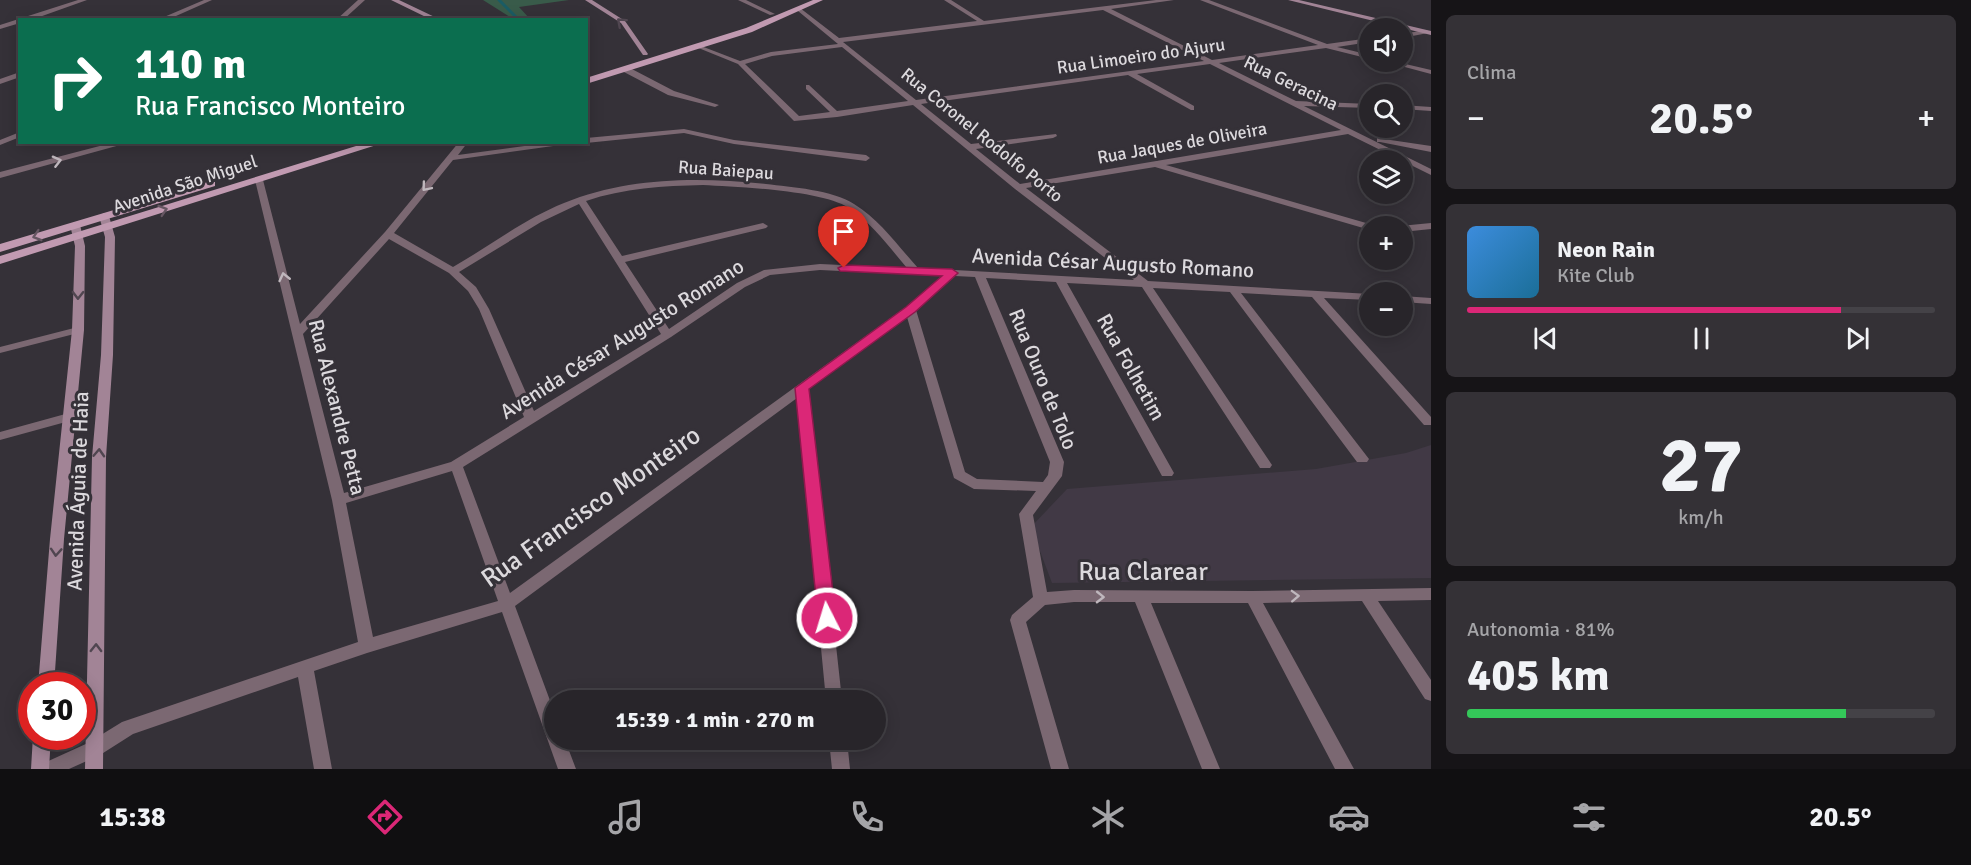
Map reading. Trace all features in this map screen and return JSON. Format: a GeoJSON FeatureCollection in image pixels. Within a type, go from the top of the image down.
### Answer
{"type":"FeatureCollection","features":[{"type":"Feature","properties":{"kind":"main road"},"geometry":{"type":"LineString","coordinates":[[394,0],[434,18]]}},
{"type":"Feature","properties":{"kind":"main road"},"geometry":{"type":"LineString","coordinates":[[588,0],[623,22],[645,54]]}},
{"type":"Feature","properties":{"kind":"main road"},"geometry":{"type":"LineString","coordinates":[[588,71],[819,0]]}},
{"type":"Feature","properties":{"kind":"main road"},"geometry":{"type":"LineString","coordinates":[[1291,0],[1429,33]]}},
{"type":"Feature","properties":{"kind":"main road"},"geometry":{"type":"LineString","coordinates":[[588,80],[699,47],[771,22],[800,5]]}},
{"type":"Feature","properties":{"kind":"main road"},"geometry":{"type":"LineString","coordinates":[[630,68],[645,58],[645,54]]}},
{"type":"Feature","properties":{"kind":"main road","name":"Avenida São Miguel"},"geometry":{"type":"LineString","coordinates":[[0,260],[76,231],[346,144]]}},
{"type":"Feature","properties":{"kind":"main road","name":"Avenida São Miguel"},"geometry":{"type":"LineString","coordinates":[[105,222],[260,180],[375,144]]}},
{"type":"Feature","properties":{"kind":"main road","name":"Avenida Águia de Haia"},"geometry":{"type":"LineString","coordinates":[[95,672],[99,456],[108,331],[110,237],[105,222]]}},
{"type":"Feature","properties":{"kind":"main road","name":"Avenida São Miguel"},"geometry":{"type":"LineString","coordinates":[[0,248],[76,231]]}},
{"type":"Feature","properties":{"kind":"main road","name":"Avenida Águia de Haia"},"geometry":{"type":"LineString","coordinates":[[47,672],[78,330],[76,231]]}},
{"type":"Feature","properties":{"kind":"main road"},"geometry":{"type":"LineString","coordinates":[[40,769],[41,750]]}},
{"type":"Feature","properties":{"kind":"main road","name":"Avenida Águia de Haia"},"geometry":{"type":"LineString","coordinates":[[94,750],[94,769]]}},
{"type":"Feature","properties":{"kind":"street"},"geometry":{"type":"LineString","coordinates":[[27,18],[84,0]]}},
{"type":"Feature","properties":{"kind":"street"},"geometry":{"type":"LineString","coordinates":[[165,18],[209,0]]}},
{"type":"Feature","properties":{"kind":"street"},"geometry":{"type":"LineString","coordinates":[[341,18],[362,0]]}},
{"type":"Feature","properties":{"kind":"street"},"geometry":{"type":"LineString","coordinates":[[741,0],[772,14]]}},
{"type":"Feature","properties":{"kind":"street"},"geometry":{"type":"LineString","coordinates":[[947,0],[984,23]]}},
{"type":"Feature","properties":{"kind":"street"},"geometry":{"type":"LineString","coordinates":[[699,47],[740,63],[771,54],[842,43],[1171,0]]}},
{"type":"Feature","properties":{"kind":"street"},"geometry":{"type":"LineString","coordinates":[[1203,0],[1326,46],[1359,54]]}},
{"type":"Feature","properties":{"kind":"street","name":"Rua Coronel Rodolfo Porto"},"geometry":{"type":"LineString","coordinates":[[800,5],[842,43],[1018,187],[1145,284],[1265,465]]}},
{"type":"Feature","properties":{"kind":"street","name":"Rua Geracina"},"geometry":{"type":"LineString","coordinates":[[1104,8],[1359,135]]}},
{"type":"Feature","properties":{"kind":"street"},"geometry":{"type":"LineString","coordinates":[[171,18],[176,13]]}},
{"type":"Feature","properties":{"kind":"street"},"geometry":{"type":"LineString","coordinates":[[0,27],[18,21]]}},
{"type":"Feature","properties":{"kind":"street"},"geometry":{"type":"LineString","coordinates":[[1413,35],[1429,33]]}},
{"type":"Feature","properties":{"kind":"street","name":"Rua Limoeiro do Ajuru"},"geometry":{"type":"LineString","coordinates":[[740,63],[797,120],[1359,42]]}},
{"type":"Feature","properties":{"kind":"street"},"geometry":{"type":"LineString","coordinates":[[630,68],[671,93],[715,105]]}},
{"type":"Feature","properties":{"kind":"street"},"geometry":{"type":"LineString","coordinates":[[1413,68],[1431,72]]}},
{"type":"Feature","properties":{"kind":"street"},"geometry":{"type":"LineString","coordinates":[[1129,73],[1191,108]]}},
{"type":"Feature","properties":{"kind":"street"},"geometry":{"type":"LineString","coordinates":[[0,82],[18,75]]}},
{"type":"Feature","properties":{"kind":"street"},"geometry":{"type":"LineString","coordinates":[[809,87],[837,115]]}},
{"type":"Feature","properties":{"kind":"street"},"geometry":{"type":"LineString","coordinates":[[1292,102],[1359,105]]}},
{"type":"Feature","properties":{"kind":"street"},"geometry":{"type":"LineString","coordinates":[[1413,108],[1431,109]]}},
{"type":"Feature","properties":{"kind":"street"},"geometry":{"type":"LineString","coordinates":[[588,141],[684,131],[734,142],[866,158]]}},
{"type":"Feature","properties":{"kind":"street","name":"Rua Jaques de Oliveira"},"geometry":{"type":"LineString","coordinates":[[1018,187],[1350,131]]}},
{"type":"Feature","properties":{"kind":"street"},"geometry":{"type":"LineString","coordinates":[[0,143],[18,135]]}},
{"type":"Feature","properties":{"kind":"street"},"geometry":{"type":"LineString","coordinates":[[970,147],[1053,136]]}},
{"type":"Feature","properties":{"kind":"street","name":"Rua Geracina"},"geometry":{"type":"LineString","coordinates":[[1366,138],[1431,171]]}},
{"type":"Feature","properties":{"kind":"street"},"geometry":{"type":"LineString","coordinates":[[1370,138],[1431,149]]}},
{"type":"Feature","properties":{"kind":"street"},"geometry":{"type":"LineString","coordinates":[[0,176],[120,144]]}},
{"type":"Feature","properties":{"kind":"street"},"geometry":{"type":"LineString","coordinates":[[297,334],[388,234],[462,144]]}},
{"type":"Feature","properties":{"kind":"street"},"geometry":{"type":"LineString","coordinates":[[451,158],[562,144]]}},
{"type":"Feature","properties":{"kind":"street"},"geometry":{"type":"LineString","coordinates":[[1154,164],[1359,224]]}},
{"type":"Feature","properties":{"kind":"street","name":"Rua Alexandre Petta"},"geometry":{"type":"LineString","coordinates":[[260,180],[339,500],[367,646]]}},
{"type":"Feature","properties":{"kind":"street","name":"Rua Baiepau"},"geometry":{"type":"LineString","coordinates":[[453,271],[546,216],[581,200],[630,188],[683,182],[744,186],[826,196],[854,206],[915,271]]}},
{"type":"Feature","properties":{"kind":"street"},"geometry":{"type":"LineString","coordinates":[[581,200],[667,335]]}},
{"type":"Feature","properties":{"kind":"street"},"geometry":{"type":"LineString","coordinates":[[619,260],[763,226]]}},
{"type":"Feature","properties":{"kind":"street"},"geometry":{"type":"LineString","coordinates":[[1413,228],[1431,226]]}},
{"type":"Feature","properties":{"kind":"street"},"geometry":{"type":"LineString","coordinates":[[388,234],[453,271],[472,289],[484,309],[531,418]]}},
{"type":"Feature","properties":{"kind":"street","name":"Avenida César Augusto Romano"},"geometry":{"type":"LineString","coordinates":[[339,500],[456,465],[667,335],[741,285],[768,272],[820,267],[1359,296]]}},
{"type":"Feature","properties":{"kind":"street","name":"Rua Francisco Monteiro"},"geometry":{"type":"LineString","coordinates":[[96,748],[128,728],[305,666],[505,605],[910,309],[952,273]]}},
{"type":"Feature","properties":{"kind":"street","name":"Rua Ouro de Tolo"},"geometry":{"type":"LineString","coordinates":[[979,274],[1058,462],[1055,476],[1026,514],[1041,599]]}},
{"type":"Feature","properties":{"kind":"street","name":"Rua Folhetim"},"geometry":{"type":"LineString","coordinates":[[1060,279],[1167,473]]}},
{"type":"Feature","properties":{"kind":"street"},"geometry":{"type":"LineString","coordinates":[[1233,289],[1362,459]]}},
{"type":"Feature","properties":{"kind":"street"},"geometry":{"type":"LineString","coordinates":[[1315,294],[1428,422]]}},
{"type":"Feature","properties":{"kind":"street"},"geometry":{"type":"LineString","coordinates":[[1413,300],[1431,301]]}},
{"type":"Feature","properties":{"kind":"street"},"geometry":{"type":"LineString","coordinates":[[910,309],[958,475],[974,484],[1046,487]]}},
{"type":"Feature","properties":{"kind":"street"},"geometry":{"type":"LineString","coordinates":[[0,350],[78,330]]}},
{"type":"Feature","properties":{"kind":"street"},"geometry":{"type":"LineString","coordinates":[[802,388],[833,690]]}},
{"type":"Feature","properties":{"kind":"street"},"geometry":{"type":"LineString","coordinates":[[0,436],[69,417]]}},
{"type":"Feature","properties":{"kind":"street"},"geometry":{"type":"LineString","coordinates":[[456,465],[505,605],[544,707]]}},
{"type":"Feature","properties":{"kind":"street"},"geometry":{"type":"LineString","coordinates":[[1365,594],[1431,694]]}},
{"type":"Feature","properties":{"kind":"street","name":"Rua Clarear"},"geometry":{"type":"LineString","coordinates":[[1041,599],[1074,596],[1252,597],[1431,594]]}},
{"type":"Feature","properties":{"kind":"street"},"geometry":{"type":"LineString","coordinates":[[1141,597],[1211,769]]}},
{"type":"Feature","properties":{"kind":"street"},"geometry":{"type":"LineString","coordinates":[[1252,597],[1345,769]]}},
{"type":"Feature","properties":{"kind":"street"},"geometry":{"type":"LineString","coordinates":[[1041,599],[1018,620],[1060,769]]}},
{"type":"Feature","properties":{"kind":"street"},"geometry":{"type":"LineString","coordinates":[[305,666],[323,769]]}},
{"type":"Feature","properties":{"kind":"street","name":"Rua Francisco Monteiro"},"geometry":{"type":"LineString","coordinates":[[50,769],[92,750]]}},
{"type":"Feature","properties":{"kind":"street"},"geometry":{"type":"LineString","coordinates":[[560,750],[567,769]]}},
{"type":"Feature","properties":{"kind":"street"},"geometry":{"type":"LineString","coordinates":[[839,750],[841,769]]}},
{"type":"Feature","properties":{"kind":"shaded area"},"geometry":{"type":"Polygon","coordinates":[[[1431,445],[1431,578],[1052,583],[1031,527],[1067,489],[1316,469],[1406,453],[1431,445]]]}},
{"type":"Feature","properties":{"kind":"green space"},"geometry":{"type":"Polygon","coordinates":[[[483,0],[569,0],[519,7],[529,18],[511,18],[483,0]]]}},
{"type":"Feature","properties":{"kind":"waterway"},"geometry":{"type":"LineString","coordinates":[[499,0],[517,18]]}},
{"type":"Feature","properties":{"kind":"route"},"geometry":{"type":"LineString","coordinates":[[827,618],[802,388],[910,309],[952,273],[844,268]]}}]}
